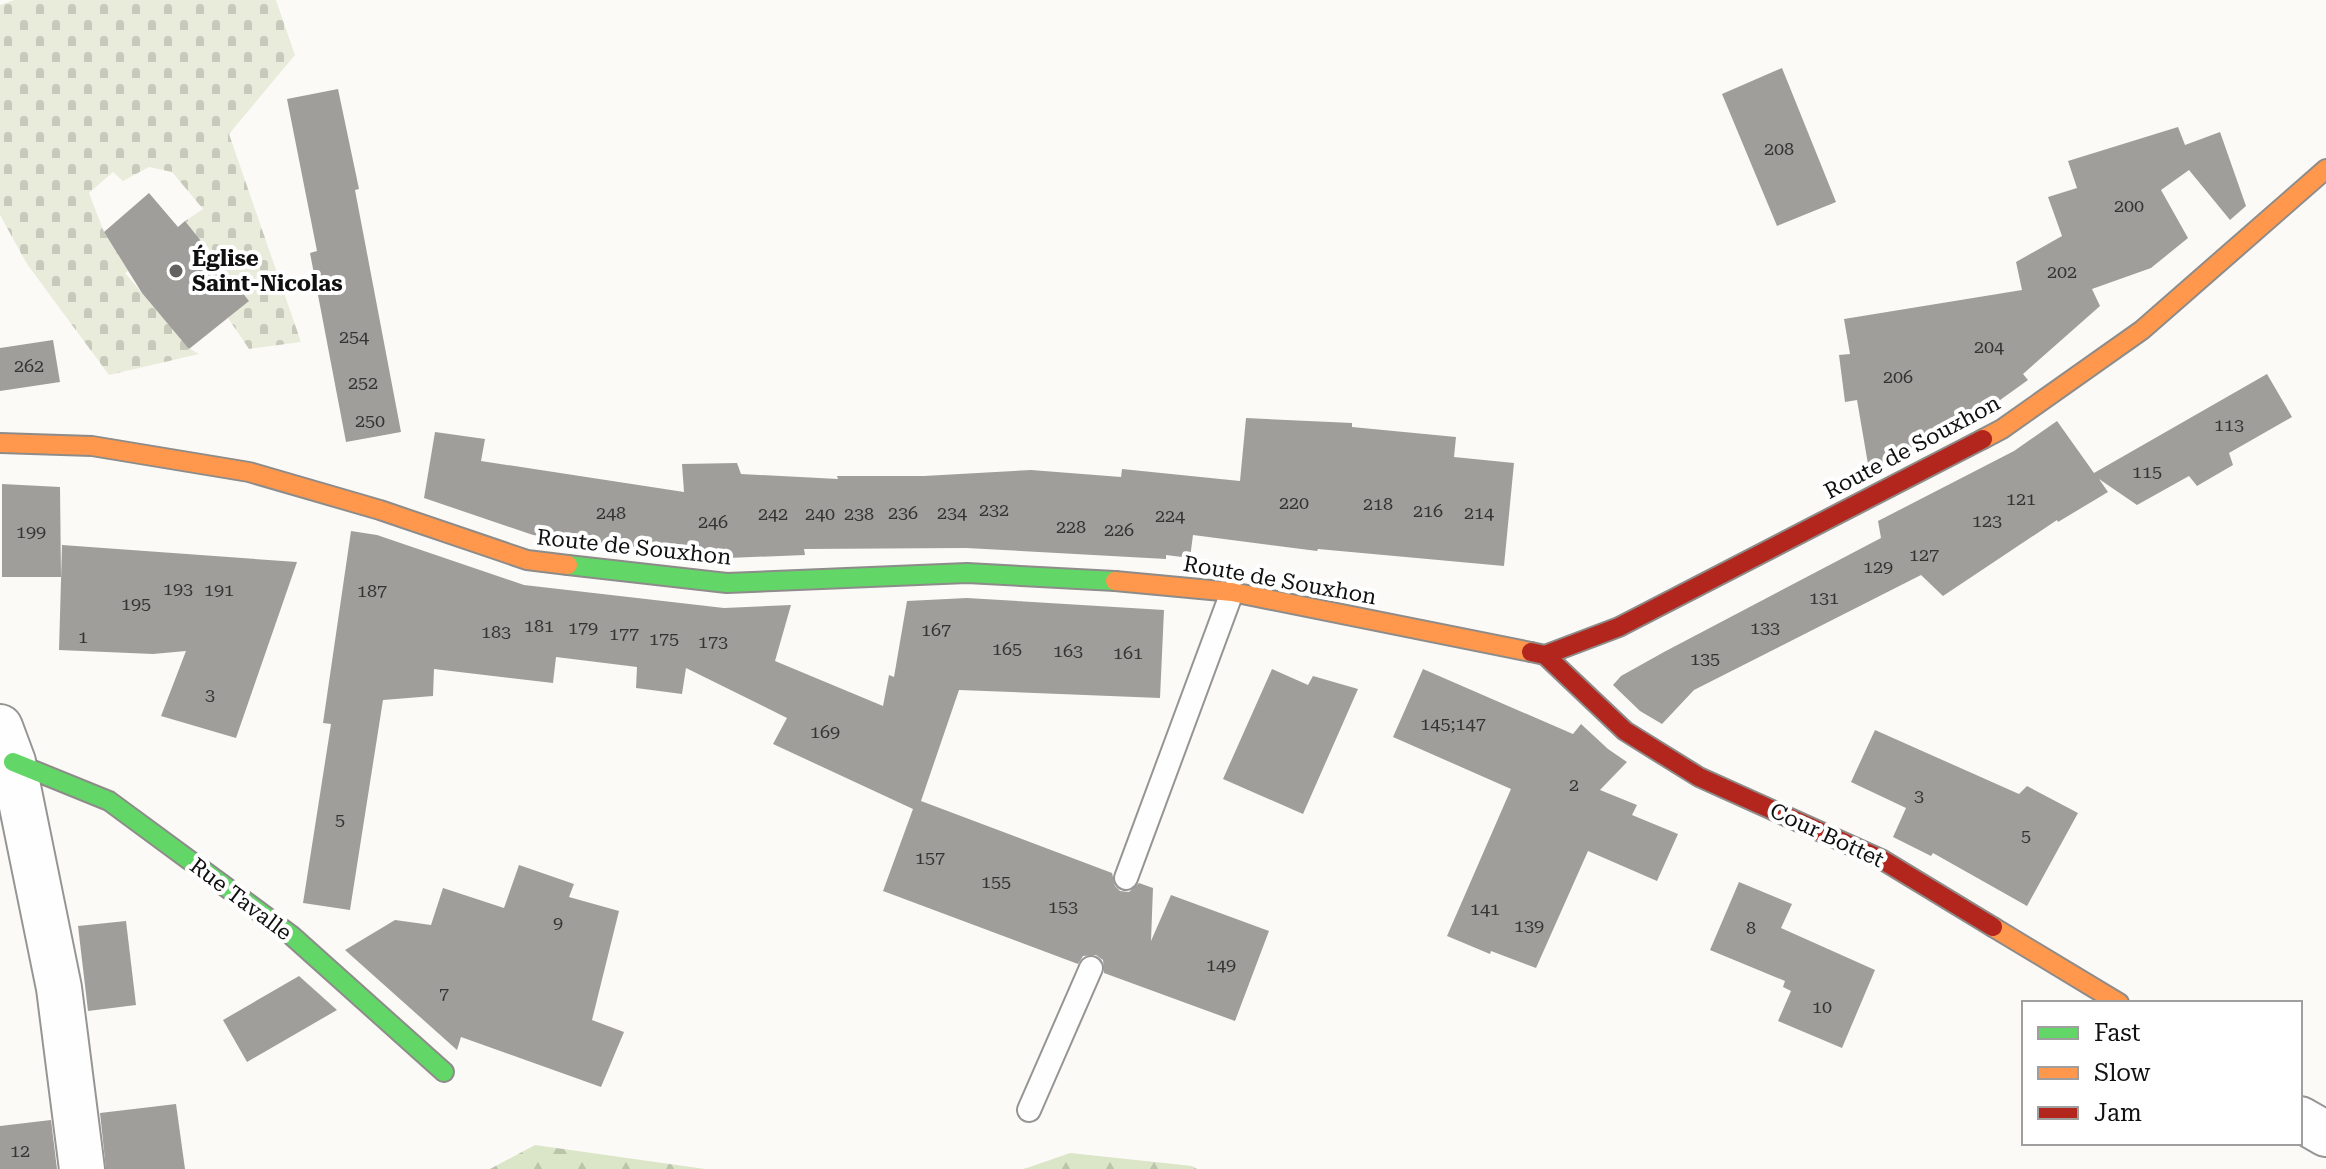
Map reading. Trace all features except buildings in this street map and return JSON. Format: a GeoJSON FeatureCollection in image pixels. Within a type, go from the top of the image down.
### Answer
{"type":"FeatureCollection","features":[{"type":"Feature","properties":{"kind":"street","name":"Route de Souxhon"},"geometry":{"type":"LineString","coordinates":[[0,443],[92,446],[249,472],[380,510],[527,560],[727,583],[967,573],[1160,584],[1232,592],[1545,655],[1619,627],[2002,429],[2142,330],[2326,169]]}},
{"type":"Feature","properties":{"kind":"street","name":"Cour Bottet"},"geometry":{"type":"LineString","coordinates":[[1545,655],[1625,731],[1699,777],[1881,859],[2116,1001]]}},
{"type":"Feature","properties":{"kind":"street","name":"Rue Tavalle"},"geometry":{"type":"LineString","coordinates":[[7,744],[109,801],[291,935],[444,1072]]}},
{"type":"Feature","properties":{"kind":"street","name":"Rue Tavalle"},"geometry":{"type":"LineString","coordinates":[[7,744],[59,988],[82,1169]]}},
{"type":"Feature","properties":{"kind":"street"},"geometry":{"type":"LineString","coordinates":[[2302,1120],[2326,1134]]}},
{"type":"Feature","properties":{"kind":"lane"},"geometry":{"type":"LineString","coordinates":[[1126,878],[1232,592]]}},
{"type":"Feature","properties":{"kind":"lane"},"geometry":{"type":"LineString","coordinates":[[1029,1110],[1091,968]]}},
{"type":"Feature","properties":{"kind":"green space"},"geometry":{"type":"Polygon","coordinates":[[[14,0],[276,0],[295,55],[229,134],[301,342],[249,349],[228,318],[248,301],[185,221],[203,209],[172,172],[149,167],[123,181],[113,172],[89,193],[104,232],[128,271],[125,273],[189,348],[199,354],[109,375],[27,264],[0,215],[0,5],[14,0]]]}},
{"type":"Feature","properties":{"kind":"green space"},"geometry":{"type":"Polygon","coordinates":[[[535,1145],[705,1169],[490,1169],[535,1145]]]}},
{"type":"Feature","properties":{"kind":"green space"},"geometry":{"type":"Polygon","coordinates":[[[1070,1153],[1192,1166],[1197,1169],[1024,1169],[1070,1153]]]}},
{"type":"Feature","properties":{"kind":"traffic: fast"},"geometry":{"type":"LineString","coordinates":[[568,565],[727,583],[967,573],[1115,581]]}},
{"type":"Feature","properties":{"kind":"traffic: fast"},"geometry":{"type":"LineString","coordinates":[[13,762],[109,801],[291,935],[444,1072]]}},
{"type":"Feature","properties":{"kind":"traffic: slow"},"geometry":{"type":"LineString","coordinates":[[1983,439],[2002,429],[2142,330],[2326,169]]}},
{"type":"Feature","properties":{"kind":"traffic: slow"},"geometry":{"type":"LineString","coordinates":[[0,443],[92,446],[249,472],[380,510],[527,560],[568,565]]}},
{"type":"Feature","properties":{"kind":"traffic: slow"},"geometry":{"type":"LineString","coordinates":[[1115,581],[1232,592],[1531,652]]}},
{"type":"Feature","properties":{"kind":"traffic: slow"},"geometry":{"type":"LineString","coordinates":[[1993,927],[2116,1001]]}},
{"type":"Feature","properties":{"kind":"traffic: jam"},"geometry":{"type":"LineString","coordinates":[[1531,652],[1545,655],[1619,627],[1983,439]]}},
{"type":"Feature","properties":{"kind":"traffic: jam"},"geometry":{"type":"LineString","coordinates":[[1545,655],[1625,731],[1699,777],[1881,859],[1993,927]]}},
{"type":"Feature","properties":{"kind":"place","name":"Église Saint-Nicolas"},"geometry":{"type":"Point","coordinates":[176,271]}}]}
